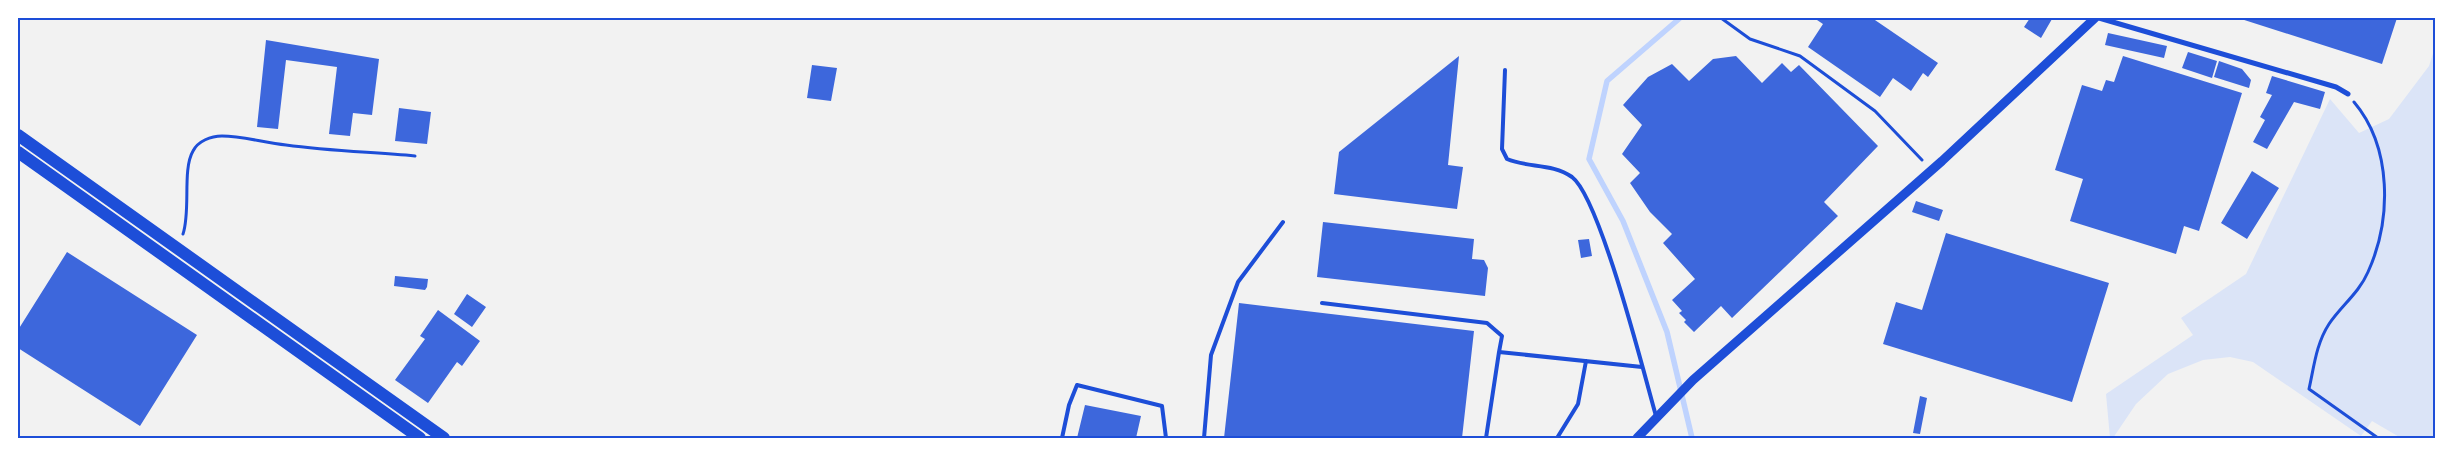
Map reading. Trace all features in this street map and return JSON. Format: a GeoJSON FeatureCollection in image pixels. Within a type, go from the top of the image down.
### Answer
{"type":"FeatureCollection","features":[{"type":"Feature","properties":{"kind":"main road"},"geometry":{"type":"LineString","coordinates":[[18,134],[444,438]]}},
{"type":"Feature","properties":{"kind":"main road"},"geometry":{"type":"LineString","coordinates":[[18,152],[420,438]]}},
{"type":"Feature","properties":{"kind":"street"},"geometry":{"type":"LineString","coordinates":[[1637,438],[1693,380],[1942,161],[2095,18]]}},
{"type":"Feature","properties":{"kind":"street"},"geometry":{"type":"LineString","coordinates":[[2099,18],[2336,87],[2348,94]]}},
{"type":"Feature","properties":{"kind":"lane"},"geometry":{"type":"LineString","coordinates":[[1504,70],[1502,149],[1507,159],[1516,163],[1553,167],[1573,178],[1583,193],[1594,214],[1656,418]]}},
{"type":"Feature","properties":{"kind":"lane"},"geometry":{"type":"LineString","coordinates":[[1204,438],[1211,356],[1238,282],[1283,222]]}},
{"type":"Feature","properties":{"kind":"lane"},"geometry":{"type":"LineString","coordinates":[[1322,303],[1487,323],[1502,336],[1486,438]]}},
{"type":"Feature","properties":{"kind":"lane"},"geometry":{"type":"LineString","coordinates":[[1499,352],[1642,367]]}},
{"type":"Feature","properties":{"kind":"lane"},"geometry":{"type":"LineString","coordinates":[[1557,438],[1578,404],[1586,361]]}},
{"type":"Feature","properties":{"kind":"lane"},"geometry":{"type":"LineString","coordinates":[[1062,438],[1069,405],[1077,386],[1162,406],[1166,438]]}},
{"type":"Feature","properties":{"kind":"path"},"geometry":{"type":"LineString","coordinates":[[1721,18],[1750,39],[1800,56],[1875,111],[1921,162],[1932,151],[1942,161]]}},
{"type":"Feature","properties":{"kind":"path"},"geometry":{"type":"LineString","coordinates":[[2348,94],[2372,127],[2379,146],[2385,191],[2383,220],[2377,249],[2368,273],[2350,301],[2330,323],[2318,345],[2309,389],[2378,438]]}},
{"type":"Feature","properties":{"kind":"path"},"geometry":{"type":"LineString","coordinates":[[178,248],[188,212],[189,162],[192,152],[198,143],[208,139],[221,136],[287,146],[415,156]]}},
{"type":"Feature","properties":{"kind":"shaded area"},"geometry":{"type":"Polygon","coordinates":[[[2435,47],[2435,438],[2401,438],[2372,421],[2361,436],[2253,362],[2230,357],[2203,360],[2168,374],[2136,404],[2113,438],[2110,438],[2106,394],[2193,335],[2181,318],[2246,274],[2330,99],[2359,133],[2389,119],[2429,66],[2435,47]]]}},
{"type":"Feature","properties":{"kind":"building"},"geometry":{"type":"Polygon","coordinates":[[[1814,18],[1872,18],[1938,63],[1928,77],[1923,73],[1911,91],[1893,78],[1880,97],[1808,47],[1823,24],[1814,18]]]}},
{"type":"Feature","properties":{"kind":"building"},"geometry":{"type":"Polygon","coordinates":[[[2030,18],[2052,19],[2041,38],[2024,27],[2030,18]]]}},
{"type":"Feature","properties":{"kind":"building"},"geometry":{"type":"Polygon","coordinates":[[[2238,18],[2397,18],[2382,64],[2238,18]]]}},
{"type":"Feature","properties":{"kind":"building"},"geometry":{"type":"Polygon","coordinates":[[[2108,33],[2167,46],[2164,58],[2105,45],[2108,33]]]}},
{"type":"Feature","properties":{"kind":"building"},"geometry":{"type":"Polygon","coordinates":[[[266,40],[379,59],[372,115],[353,113],[350,136],[329,134],[337,67],[286,60],[278,129],[257,127],[266,40]]]}},
{"type":"Feature","properties":{"kind":"building"},"geometry":{"type":"Polygon","coordinates":[[[2188,52],[2217,61],[2212,78],[2182,68],[2188,52]]]}},
{"type":"Feature","properties":{"kind":"building"},"geometry":{"type":"Polygon","coordinates":[[[1459,56],[1448,165],[1463,167],[1457,209],[1334,194],[1339,152],[1459,56]]]}},
{"type":"Feature","properties":{"kind":"building"},"geometry":{"type":"Polygon","coordinates":[[[1736,56],[1762,83],[1782,63],[1791,72],[1799,65],[1878,146],[1824,202],[1838,216],[1732,318],[1721,306],[1694,332],[1684,322],[1686,320],[1679,313],[1682,311],[1672,300],[1695,279],[1663,243],[1672,234],[1650,212],[1630,183],[1640,173],[1622,154],[1642,125],[1623,105],[1648,77],[1672,64],[1689,81],[1713,59],[1736,56]]]}},
{"type":"Feature","properties":{"kind":"building"},"geometry":{"type":"Polygon","coordinates":[[[2123,56],[2242,93],[2199,231],[2184,226],[2176,254],[2070,221],[2083,179],[2055,170],[2082,85],[2102,91],[2106,80],[2114,82],[2123,56]]]}},
{"type":"Feature","properties":{"kind":"building"},"geometry":{"type":"Polygon","coordinates":[[[2219,61],[2242,69],[2251,80],[2249,88],[2214,77],[2219,61]]]}},
{"type":"Feature","properties":{"kind":"building"},"geometry":{"type":"Polygon","coordinates":[[[812,65],[837,68],[831,101],[807,98],[812,65]]]}},
{"type":"Feature","properties":{"kind":"building"},"geometry":{"type":"Polygon","coordinates":[[[2272,76],[2325,92],[2320,109],[2294,102],[2267,149],[2253,142],[2265,120],[2260,117],[2272,95],[2266,93],[2272,76]]]}},
{"type":"Feature","properties":{"kind":"building"},"geometry":{"type":"Polygon","coordinates":[[[399,108],[431,112],[427,144],[395,141],[399,108]]]}},
{"type":"Feature","properties":{"kind":"building"},"geometry":{"type":"Polygon","coordinates":[[[2252,171],[2279,188],[2247,239],[2221,223],[2252,171]]]}},
{"type":"Feature","properties":{"kind":"building"},"geometry":{"type":"Polygon","coordinates":[[[1916,201],[1943,210],[1939,221],[1912,212],[1916,201]]]}},
{"type":"Feature","properties":{"kind":"building"},"geometry":{"type":"Polygon","coordinates":[[[1323,222],[1474,239],[1472,259],[1484,260],[1488,268],[1485,296],[1317,277],[1323,222]]]}},
{"type":"Feature","properties":{"kind":"building"},"geometry":{"type":"Polygon","coordinates":[[[1946,233],[2109,283],[2072,402],[1883,344],[1896,302],[1922,310],[1946,233]]]}},
{"type":"Feature","properties":{"kind":"building"},"geometry":{"type":"Polygon","coordinates":[[[1589,239],[1592,256],[1581,258],[1578,240],[1589,239]]]}},
{"type":"Feature","properties":{"kind":"building"},"geometry":{"type":"Polygon","coordinates":[[[67,252],[197,335],[140,426],[18,348],[18,330],[67,252]]]}},
{"type":"Feature","properties":{"kind":"building"},"geometry":{"type":"Polygon","coordinates":[[[395,276],[428,279],[427,287],[425,290],[394,286],[395,276]]]}},
{"type":"Feature","properties":{"kind":"building"},"geometry":{"type":"Polygon","coordinates":[[[467,294],[486,307],[472,327],[454,314],[467,294]]]}},
{"type":"Feature","properties":{"kind":"building"},"geometry":{"type":"Polygon","coordinates":[[[1239,303],[1474,331],[1462,438],[1224,438],[1239,303]]]}},
{"type":"Feature","properties":{"kind":"building"},"geometry":{"type":"Polygon","coordinates":[[[438,310],[480,341],[462,366],[457,362],[428,403],[395,380],[425,339],[420,336],[438,310]]]}},
{"type":"Feature","properties":{"kind":"building"},"geometry":{"type":"Polygon","coordinates":[[[1920,396],[1927,398],[1920,434],[1913,433],[1920,396]]]}},
{"type":"Feature","properties":{"kind":"building"},"geometry":{"type":"Polygon","coordinates":[[[1085,405],[1141,416],[1136,438],[1077,438],[1085,405]]]}},
{"type":"Feature","properties":{"kind":"waterway"},"geometry":{"type":"LineString","coordinates":[[1680,18],[1607,81],[1589,159],[1623,221],[1667,332],[1692,438]]}}]}
